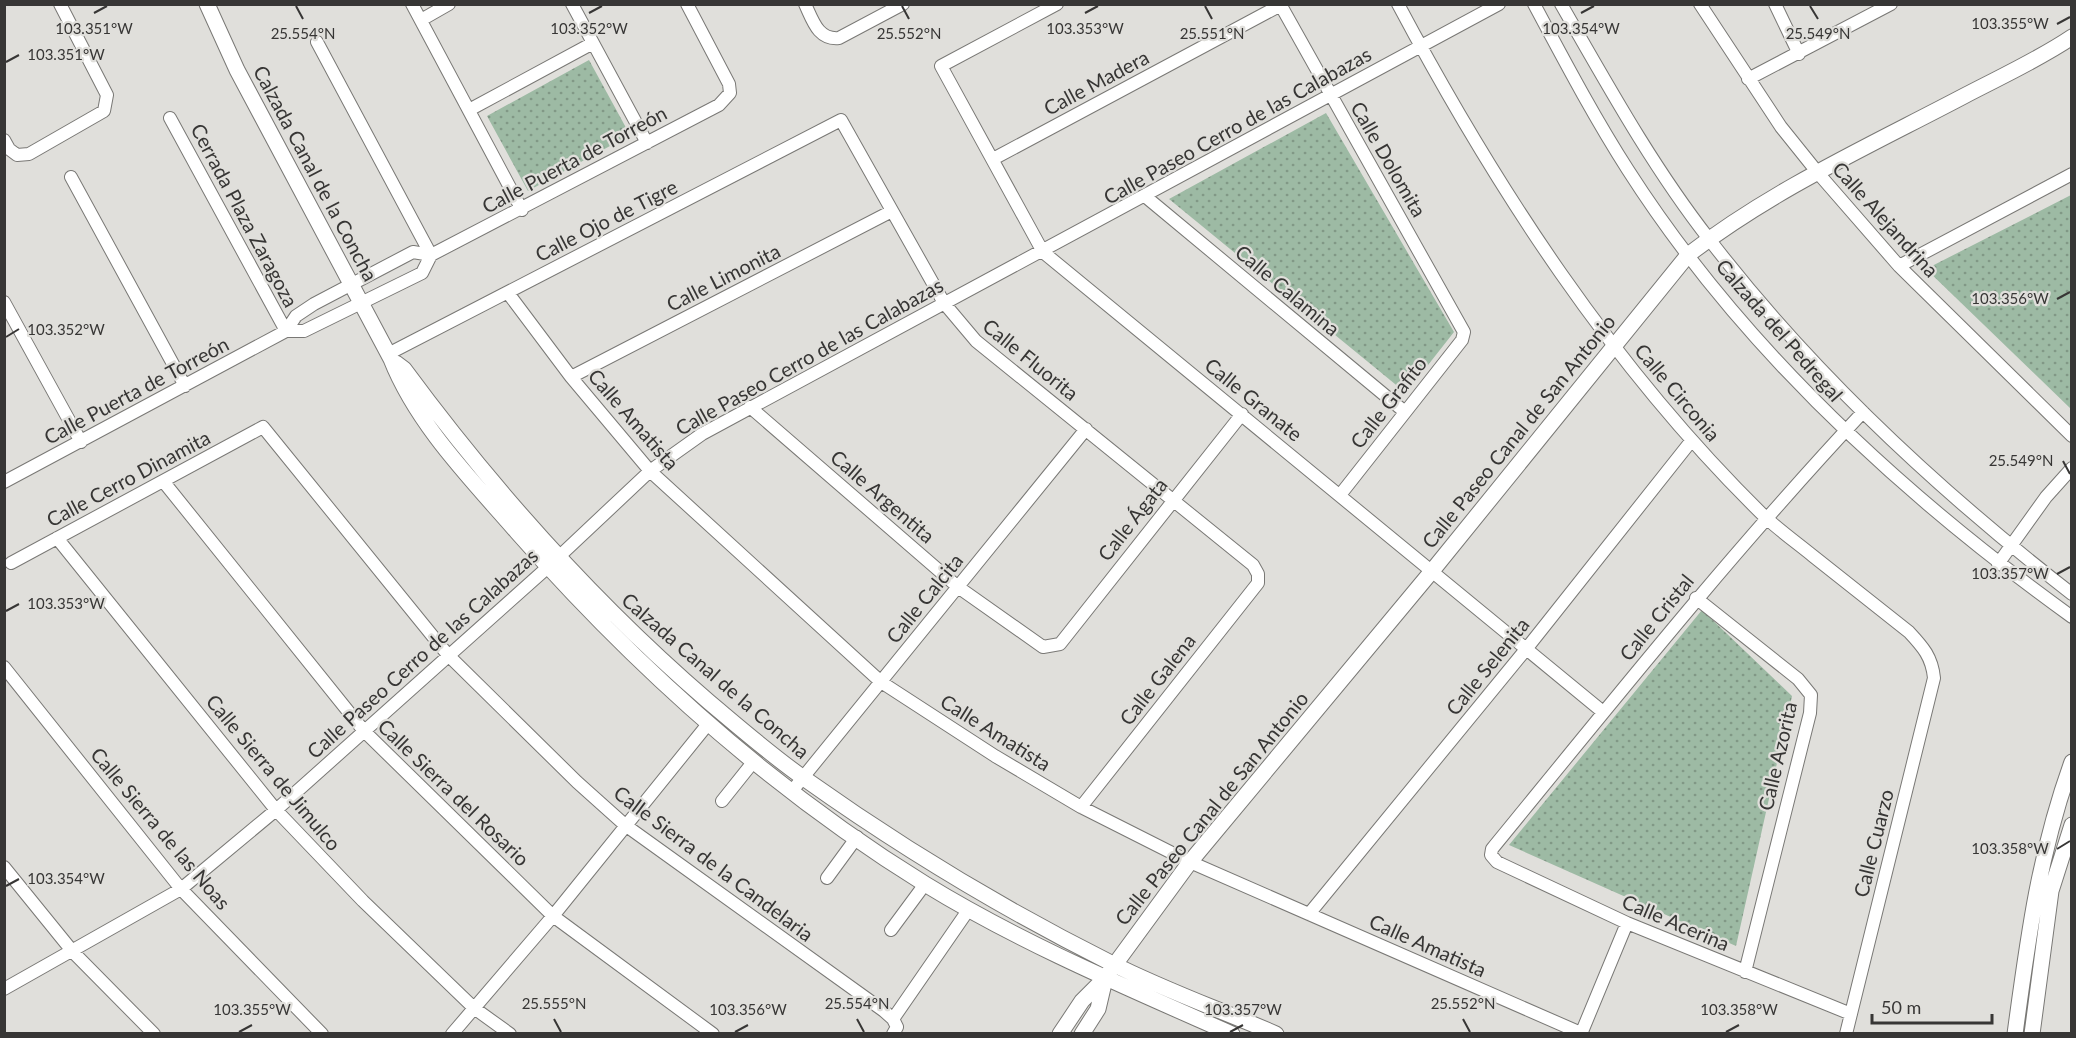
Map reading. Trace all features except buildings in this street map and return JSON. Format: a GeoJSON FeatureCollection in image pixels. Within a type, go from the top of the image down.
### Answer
{"type":"FeatureCollection","features":[{"type":"Feature","properties":{"kind":"street"},"geometry":{"type":"LineString","coordinates":[[4,140],[9,149],[17,155],[29,154],[104,111],[107,95],[60,4]]}},
{"type":"Feature","properties":{"kind":"street","name":"Calzada Canal de la Concha"},"geometry":{"type":"LineString","coordinates":[[207,4],[237,70],[390,357],[404,369],[553,562],[626,648],[708,724],[754,761],[792,791],[924,884],[1105,978],[1232,1034]]}},
{"type":"Feature","properties":{"kind":"street"},"geometry":{"type":"LineString","coordinates":[[412,4],[522,210]]}},
{"type":"Feature","properties":{"kind":"street"},"geometry":{"type":"LineString","coordinates":[[421,20],[449,4]]}},
{"type":"Feature","properties":{"kind":"street"},"geometry":{"type":"LineString","coordinates":[[572,4],[647,143]]}},
{"type":"Feature","properties":{"kind":"street","name":"Calle Puerta de Torreón"},"geometry":{"type":"LineString","coordinates":[[4,482],[286,331],[296,316],[413,252],[431,255],[522,210],[719,105],[730,93],[729,84],[687,4]]}},
{"type":"Feature","properties":{"kind":"street"},"geometry":{"type":"LineString","coordinates":[[805,4],[820,34],[829,39],[839,38],[903,4]]}},
{"type":"Feature","properties":{"kind":"street","name":"Calle Granate"},"geometry":{"type":"LineString","coordinates":[[1057,4],[941,66],[1043,252],[1603,712]]}},
{"type":"Feature","properties":{"kind":"street","name":"Calle Circonia"},"geometry":{"type":"LineString","coordinates":[[1398,4],[1420,47],[1492,171],[1556,268],[1613,345],[1692,440],[1765,517],[1909,632],[1926,651],[1932,662]]}},
{"type":"Feature","properties":{"kind":"street","name":"Calle Paseo Cerro de las Calabazas"},"geometry":{"type":"LineString","coordinates":[[4,989],[73,952],[181,888],[276,810],[553,562],[650,471],[702,434],[1146,197],[1499,4]]}},
{"type":"Feature","properties":{"kind":"street","name":"Calzada del Pedregal"},"geometry":{"type":"LineString","coordinates":[[1534,4],[1628,170],[1688,255],[1770,354],[1845,432],[1998,564],[2072,617]]}},
{"type":"Feature","properties":{"kind":"street","name":"Calzada del Pedregal"},"geometry":{"type":"LineString","coordinates":[[1561,4],[1670,185],[1709,239],[1789,335],[1863,412],[2010,546],[2072,594]]}},
{"type":"Feature","properties":{"kind":"street","name":"Calle Alejandrina"},"geometry":{"type":"LineString","coordinates":[[1700,4],[1748,79],[1818,172],[1899,266],[2072,436]]}},
{"type":"Feature","properties":{"kind":"street"},"geometry":{"type":"LineString","coordinates":[[1775,4],[1799,54]]}},
{"type":"Feature","properties":{"kind":"street"},"geometry":{"type":"LineString","coordinates":[[1748,79],[1891,4]]}},
{"type":"Feature","properties":{"kind":"street","name":"Calle Dolomita"},"geometry":{"type":"LineString","coordinates":[[1281,5],[1464,332]]}},
{"type":"Feature","properties":{"kind":"street","name":"Calle Madera"},"geometry":{"type":"LineString","coordinates":[[993,159],[1281,5]]}},
{"type":"Feature","properties":{"kind":"street","name":"Calle Paseo Canal de San Antonio"},"geometry":{"type":"LineString","coordinates":[[1105,978],[1190,862],[1432,571],[1688,255],[1709,239],[1818,172],[2072,37]]}},
{"type":"Feature","properties":{"kind":"street"},"geometry":{"type":"LineString","coordinates":[[317,42],[431,255]]}},
{"type":"Feature","properties":{"kind":"street"},"geometry":{"type":"LineString","coordinates":[[469,110],[593,43]]}},
{"type":"Feature","properties":{"kind":"street","name":"Cerrada Plaza Zaragoza"},"geometry":{"type":"LineString","coordinates":[[170,118],[286,331]]}},
{"type":"Feature","properties":{"kind":"street","name":"Calle Fluorita"},"geometry":{"type":"LineString","coordinates":[[841,120],[944,303],[976,341],[1253,565],[1258,574]]}},
{"type":"Feature","properties":{"kind":"street","name":"Calle Ojo de Tigre"},"geometry":{"type":"LineString","coordinates":[[390,357],[841,120]]}},
{"type":"Feature","properties":{"kind":"street"},"geometry":{"type":"LineString","coordinates":[[1899,266],[2072,174]]}},
{"type":"Feature","properties":{"kind":"street"},"geometry":{"type":"LineString","coordinates":[[71,177],[185,386]]}},
{"type":"Feature","properties":{"kind":"street","name":"Calle Calamina"},"geometry":{"type":"LineString","coordinates":[[1146,197],[1405,412]]}},
{"type":"Feature","properties":{"kind":"street","name":"Calle Limonita"},"geometry":{"type":"LineString","coordinates":[[571,376],[892,211]]}},
{"type":"Feature","properties":{"kind":"street","name":"Calle Puerta de Torreón"},"geometry":{"type":"LineString","coordinates":[[286,331],[304,331],[422,273],[431,255]]}},
{"type":"Feature","properties":{"kind":"street","name":"Calle Amatista"},"geometry":{"type":"LineString","coordinates":[[508,293],[571,376],[650,471],[881,681],[995,756],[1081,807],[1190,862],[1582,1033]]}},
{"type":"Feature","properties":{"kind":"street"},"geometry":{"type":"LineString","coordinates":[[4,302],[81,442]]}},
{"type":"Feature","properties":{"kind":"street","name":"Calle Grafito"},"geometry":{"type":"LineString","coordinates":[[1340,495],[1462,339],[1464,332]]}},
{"type":"Feature","properties":{"kind":"street","name":"Calle Argentita"},"geometry":{"type":"LineString","coordinates":[[750,407],[958,587],[1043,647],[1053,647]]}},
{"type":"Feature","properties":{"kind":"street","name":"Calle Cristal"},"geometry":{"type":"LineString","coordinates":[[1491,855],[1492,849],[1696,598],[1765,517],[1863,412]]}},
{"type":"Feature","properties":{"kind":"street","name":"Calle Ágata"},"geometry":{"type":"LineString","coordinates":[[1053,647],[1060,644],[1242,414]]}},
{"type":"Feature","properties":{"kind":"street","name":"Calle Cerro Dinamita"},"geometry":{"type":"LineString","coordinates":[[11,563],[263,427]]}},
{"type":"Feature","properties":{"kind":"street","name":"Calle Sierra de la Candelaria"},"geometry":{"type":"LineString","coordinates":[[263,427],[448,655],[520,728],[625,825],[893,1019]]}},
{"type":"Feature","properties":{"kind":"street","name":"Calle Calcita"},"geometry":{"type":"LineString","coordinates":[[792,791],[1086,429]]}},
{"type":"Feature","properties":{"kind":"street","name":"Calle Selenita"},"geometry":{"type":"LineString","coordinates":[[1308,914],[1527,648],[1692,440]]}},
{"type":"Feature","properties":{"kind":"street"},"geometry":{"type":"LineString","coordinates":[[1998,564],[2072,468]]}},
{"type":"Feature","properties":{"kind":"street","name":"Calle Sierra del Rosario"},"geometry":{"type":"LineString","coordinates":[[163,481],[364,731],[552,916],[713,1034]]}},
{"type":"Feature","properties":{"kind":"street","name":"Calle Sierra de Jimulco"},"geometry":{"type":"LineString","coordinates":[[57,538],[276,810],[363,902],[474,1008],[510,1034]]}},
{"type":"Feature","properties":{"kind":"street","name":"Calzada Canal de la Concha"},"geometry":{"type":"LineString","coordinates":[[553,562],[667,666],[803,778],[1004,906],[1114,964],[1276,1034]]}},
{"type":"Feature","properties":{"kind":"street","name":"Calle Galena"},"geometry":{"type":"LineString","coordinates":[[1081,807],[1258,583],[1258,574]]}},
{"type":"Feature","properties":{"kind":"street","name":"Calle Azorita"},"geometry":{"type":"LineString","coordinates":[[1696,598],[1798,679],[1811,695],[1810,713],[1745,972]]}},
{"type":"Feature","properties":{"kind":"street","name":"Calle Cuarzo"},"geometry":{"type":"LineString","coordinates":[[1846,1034],[1934,678],[1932,662]]}},
{"type":"Feature","properties":{"kind":"street","name":"Calle Sierra de las Noas"},"geometry":{"type":"LineString","coordinates":[[4,667],[181,888],[322,1034]]}},
{"type":"Feature","properties":{"kind":"street"},"geometry":{"type":"LineString","coordinates":[[452,1034],[552,916],[708,724]]}},
{"type":"Feature","properties":{"kind":"street"},"geometry":{"type":"LineString","coordinates":[[722,801],[754,761]]}},
{"type":"Feature","properties":{"kind":"street"},"geometry":{"type":"LineString","coordinates":[[2015,1034],[2034,897],[2058,800],[2072,762]]}},
{"type":"Feature","properties":{"kind":"street"},"geometry":{"type":"LineString","coordinates":[[2032,1034],[2051,891],[2072,825]]}},
{"type":"Feature","properties":{"kind":"street"},"geometry":{"type":"LineString","coordinates":[[827,878],[857,837]]}},
{"type":"Feature","properties":{"kind":"street","name":"Calle Acerina"},"geometry":{"type":"LineString","coordinates":[[1491,855],[1497,862],[1627,922],[1851,1014]]}},
{"type":"Feature","properties":{"kind":"street"},"geometry":{"type":"LineString","coordinates":[[4,867],[73,952],[154,1034]]}},
{"type":"Feature","properties":{"kind":"street"},"geometry":{"type":"LineString","coordinates":[[891,930],[924,884]]}},
{"type":"Feature","properties":{"kind":"street"},"geometry":{"type":"LineString","coordinates":[[893,1034],[897,1027],[893,1019],[969,909]]}},
{"type":"Feature","properties":{"kind":"street"},"geometry":{"type":"LineString","coordinates":[[1582,1033],[1627,922]]}},
{"type":"Feature","properties":{"kind":"street"},"geometry":{"type":"LineString","coordinates":[[1060,1034],[1082,1001],[1105,978]]}},
{"type":"Feature","properties":{"kind":"street"},"geometry":{"type":"LineString","coordinates":[[1082,1034],[1098,1009],[1105,978]]}},
{"type":"Feature","properties":{"kind":"green space"},"geometry":{"type":"Polygon","coordinates":[[[589,60],[630,135],[528,191],[487,116],[589,60]]]}},
{"type":"Feature","properties":{"kind":"green space"},"geometry":{"type":"Polygon","coordinates":[[[1326,113],[1454,332],[1406,393],[1169,199],[1326,113]]]}},
{"type":"Feature","properties":{"kind":"green space"},"geometry":{"type":"Polygon","coordinates":[[[2071,195],[2071,409],[1926,269],[2071,195]]]}},
{"type":"Feature","properties":{"kind":"green space"},"geometry":{"type":"Polygon","coordinates":[[[1702,610],[1792,696],[1736,946],[1509,845],[1702,610]]]}}]}
